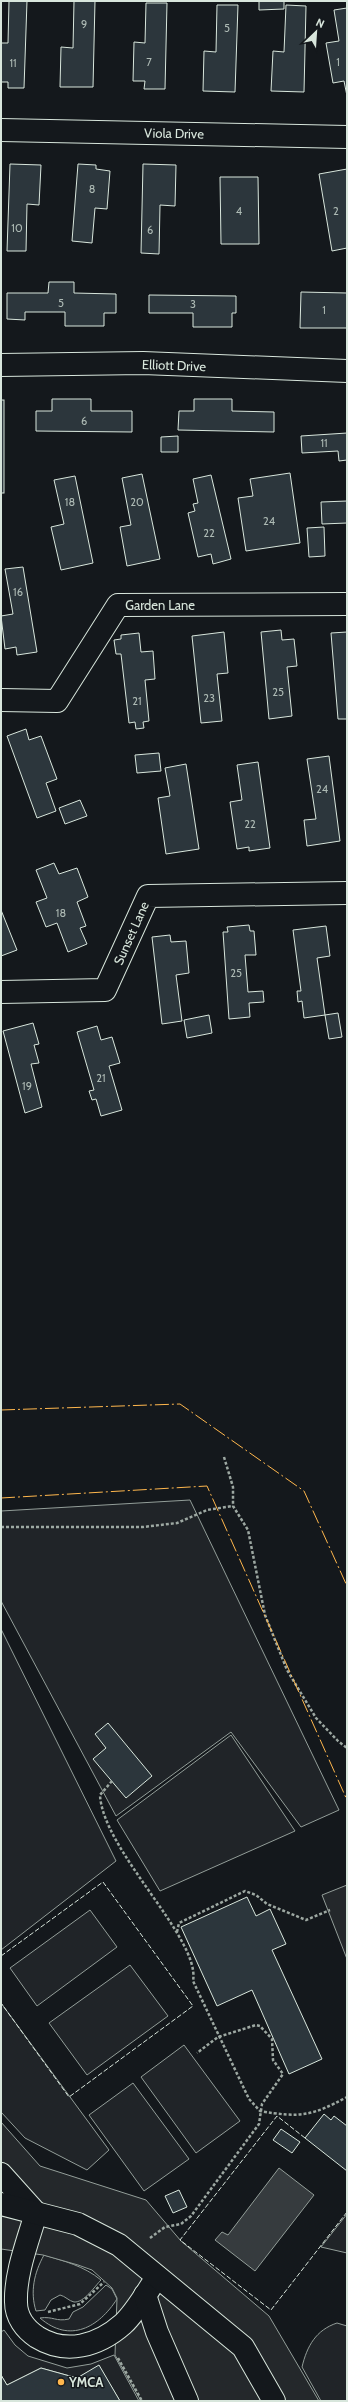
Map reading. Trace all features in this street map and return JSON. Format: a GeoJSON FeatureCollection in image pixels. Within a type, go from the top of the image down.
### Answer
{"type":"FeatureCollection","features":[{"type":"Feature","properties":{"kind":"street","name":"Viola Drive"},"geometry":{"type":"LineString","coordinates":[[1,130],[347,137]]}},
{"type":"Feature","properties":{"kind":"street","name":"Elliott Drive"},"geometry":{"type":"LineString","coordinates":[[1,365],[143,363],[347,371]]}},
{"type":"Feature","properties":{"kind":"street","name":"Garden Lane"},"geometry":{"type":"LineString","coordinates":[[1,700],[56,701],[118,605],[347,604]]}},
{"type":"Feature","properties":{"kind":"street","name":"Sunset Lane"},"geometry":{"type":"LineString","coordinates":[[1,992],[105,990],[148,896],[347,893]]}},
{"type":"Feature","properties":{"kind":"street"},"geometry":{"type":"LineString","coordinates":[[1,2174],[36,2213]]}},
{"type":"Feature","properties":{"kind":"street"},"geometry":{"type":"LineString","coordinates":[[1,2204],[78,2224],[119,2245],[157,2278],[243,2347],[274,2401]]}},
{"type":"Feature","properties":{"kind":"street"},"geometry":{"type":"LineString","coordinates":[[36,2213],[22,2263],[16,2302],[21,2322],[28,2331],[49,2343],[63,2348],[80,2347],[96,2342],[123,2324],[157,2278]]}},
{"type":"Feature","properties":{"kind":"street"},"geometry":{"type":"LineString","coordinates":[[145,2296],[157,2332],[188,2401]]}},
{"type":"Feature","properties":{"kind":"path"},"geometry":{"type":"LineString","coordinates":[[224,1457],[233,1487],[233,1506],[248,1530],[265,1615],[287,1670],[316,1718],[338,1741],[347,1748]]}},
{"type":"Feature","properties":{"kind":"path"},"geometry":{"type":"LineString","coordinates":[[1,1527],[143,1527],[177,1523],[207,1510],[233,1506]]}},
{"type":"Feature","properties":{"kind":"path"},"geometry":{"type":"LineString","coordinates":[[112,1781],[100,1795],[101,1809],[129,1864],[177,1932],[195,1971],[193,1981],[218,2037],[249,2099],[260,2111],[304,2116],[323,2110],[347,2097]]}},
{"type":"Feature","properties":{"kind":"path"},"geometry":{"type":"LineString","coordinates":[[177,1932],[179,1923],[245,1891],[256,1895],[267,1904],[306,1920],[330,1910]]}},
{"type":"Feature","properties":{"kind":"path"},"geometry":{"type":"LineString","coordinates":[[148,2240],[165,2226],[181,2224],[191,2216],[259,2124],[262,2104],[283,2074],[272,2060],[272,2039],[256,2025],[218,2037],[197,2053]]}},
{"type":"Feature","properties":{"kind":"path"},"geometry":{"type":"LineString","coordinates":[[43,2312],[80,2304],[104,2282]]}},
{"type":"Feature","properties":{"kind":"shaded area"},"geometry":{"type":"Polygon","coordinates":[[[190,1500],[339,1810],[301,1827],[231,1732],[116,1816],[1,1601],[1,1511],[190,1500]]]}},
{"type":"Feature","properties":{"kind":"shaded area"},"geometry":{"type":"Polygon","coordinates":[[[1,1629],[116,1861],[1,1950],[1,1629]]]}},
{"type":"Feature","properties":{"kind":"shaded area"},"geometry":{"type":"Polygon","coordinates":[[[231,1735],[295,1831],[160,1891],[117,1820],[231,1735]]]}},
{"type":"Feature","properties":{"kind":"shaded area"},"geometry":{"type":"Polygon","coordinates":[[[347,1885],[347,1959],[322,1895],[347,1885]]]}},
{"type":"Feature","properties":{"kind":"shaded area"},"geometry":{"type":"Polygon","coordinates":[[[90,1910],[117,1947],[37,2006],[10,1968],[90,1910]]]}},
{"type":"Feature","properties":{"kind":"shaded area"},"geometry":{"type":"Polygon","coordinates":[[[130,1965],[168,2016],[87,2075],[49,2023],[130,1965]]]}},
{"type":"Feature","properties":{"kind":"shaded area"},"geometry":{"type":"Polygon","coordinates":[[[1,2003],[109,2150],[87,2170],[25,2138],[1,2112],[1,2003]]]}},
{"type":"Feature","properties":{"kind":"shaded area"},"geometry":{"type":"Polygon","coordinates":[[[184,2045],[240,2121],[196,2153],[141,2077],[184,2045]]]}},
{"type":"Feature","properties":{"kind":"shaded area"},"geometry":{"type":"Polygon","coordinates":[[[133,2083],[189,2159],[144,2191],[89,2115],[133,2083]]]}},
{"type":"Feature","properties":{"kind":"shaded area"},"geometry":{"type":"Polygon","coordinates":[[[1,2122],[40,2166],[146,2200],[181,2241],[269,2316],[319,2401],[141,2401],[115,2355],[117,2298],[112,2288],[92,2270],[78,2265],[43,2255],[1,2249],[1,2122]]]}},
{"type":"Feature","properties":{"kind":"shaded area"},"geometry":{"type":"Polygon","coordinates":[[[279,2168],[314,2195],[255,2271],[215,2240],[222,2232],[228,2235],[279,2168]]]}},
{"type":"Feature","properties":{"kind":"shaded area"},"geometry":{"type":"Polygon","coordinates":[[[347,2214],[347,2253],[321,2247],[347,2214]]]}},
{"type":"Feature","properties":{"kind":"shaded area"},"geometry":{"type":"Polygon","coordinates":[[[44,2255],[88,2271],[101,2280],[89,2294],[78,2302],[70,2301],[64,2296],[60,2295],[51,2300],[45,2310],[36,2311],[33,2297],[35,2276],[44,2255]]]}},
{"type":"Feature","properties":{"kind":"shaded area"},"geometry":{"type":"Polygon","coordinates":[[[106,2285],[112,2289],[117,2299],[102,2317],[83,2329],[73,2331],[62,2330],[51,2326],[40,2318],[61,2320],[69,2319],[73,2312],[83,2307],[106,2285]]]}},
{"type":"Feature","properties":{"kind":"shaded area"},"geometry":{"type":"Polygon","coordinates":[[[337,2323],[347,2326],[347,2401],[321,2401],[302,2367],[307,2352],[318,2334],[337,2323]]]}},
{"type":"Feature","properties":{"kind":"shaded area"},"geometry":{"type":"Polygon","coordinates":[[[4,2330],[15,2345],[28,2356],[67,2368],[91,2364],[114,2355],[139,2401],[120,2401],[99,2366],[77,2378],[41,2368],[7,2385],[1,2375],[1,2332],[4,2330]]]}},
{"type":"Feature","properties":{"kind":"building"},"geometry":{"type":"Polygon","coordinates":[[[9,1],[27,1],[24,88],[8,88],[8,82],[1,82],[1,43],[8,43],[9,1]]]}},
{"type":"Feature","properties":{"kind":"building"},"geometry":{"type":"Polygon","coordinates":[[[74,1],[95,1],[93,87],[60,87],[61,47],[73,48],[74,1]]]}},
{"type":"Feature","properties":{"kind":"building"},"geometry":{"type":"Polygon","coordinates":[[[259,1],[284,1],[284,9],[259,10],[259,1]]]}},
{"type":"Feature","properties":{"kind":"building"},"geometry":{"type":"Polygon","coordinates":[[[146,3],[167,3],[165,89],[144,89],[145,81],[133,81],[134,42],[145,43],[146,3]]]}},
{"type":"Feature","properties":{"kind":"building"},"geometry":{"type":"Polygon","coordinates":[[[217,5],[238,5],[235,92],[203,91],[204,51],[216,52],[217,5]]]}},
{"type":"Feature","properties":{"kind":"building"},"geometry":{"type":"Polygon","coordinates":[[[286,5],[306,6],[304,92],[271,91],[273,51],[284,52],[286,5]]]}},
{"type":"Feature","properties":{"kind":"building"},"geometry":{"type":"Polygon","coordinates":[[[347,8],[347,96],[344,81],[333,83],[326,43],[339,41],[334,10],[347,8]]]}},
{"type":"Feature","properties":{"kind":"building"},"geometry":{"type":"Polygon","coordinates":[[[10,164],[41,165],[39,205],[27,204],[26,251],[7,251],[10,164]]]}},
{"type":"Feature","properties":{"kind":"building"},"geometry":{"type":"Polygon","coordinates":[[[78,164],[96,165],[96,169],[110,171],[107,209],[95,208],[92,243],[72,241],[78,164]]]}},
{"type":"Feature","properties":{"kind":"building"},"geometry":{"type":"Polygon","coordinates":[[[143,164],[176,165],[175,206],[160,205],[159,254],[141,253],[143,164]]]}},
{"type":"Feature","properties":{"kind":"building"},"geometry":{"type":"Polygon","coordinates":[[[347,169],[347,248],[332,251],[319,174],[347,169]]]}},
{"type":"Feature","properties":{"kind":"building"},"geometry":{"type":"Polygon","coordinates":[[[220,177],[258,177],[259,244],[221,244],[220,177]]]}},
{"type":"Feature","properties":{"kind":"building"},"geometry":{"type":"Polygon","coordinates":[[[49,282],[74,282],[74,293],[116,294],[116,313],[104,313],[104,326],[65,326],[65,312],[25,312],[25,320],[7,319],[7,293],[48,293],[49,282]]]}},
{"type":"Feature","properties":{"kind":"building"},"geometry":{"type":"Polygon","coordinates":[[[301,292],[347,293],[347,328],[300,328],[301,292]]]}},
{"type":"Feature","properties":{"kind":"building"},"geometry":{"type":"Polygon","coordinates":[[[149,295],[236,296],[236,313],[232,313],[232,327],[193,327],[193,313],[149,313],[149,295]]]}},
{"type":"Feature","properties":{"kind":"building"},"geometry":{"type":"Polygon","coordinates":[[[52,399],[91,399],[91,411],[132,411],[132,432],[36,431],[36,411],[52,411],[52,399]]]}},
{"type":"Feature","properties":{"kind":"building"},"geometry":{"type":"Polygon","coordinates":[[[194,399],[232,399],[232,411],[274,412],[274,432],[178,430],[179,411],[194,411],[194,399]]]}},
{"type":"Feature","properties":{"kind":"building"},"geometry":{"type":"Polygon","coordinates":[[[1,400],[4,400],[4,493],[1,493],[1,400]]]}},
{"type":"Feature","properties":{"kind":"building"},"geometry":{"type":"Polygon","coordinates":[[[347,433],[347,460],[339,461],[338,451],[302,453],[301,436],[347,433]]]}},
{"type":"Feature","properties":{"kind":"building"},"geometry":{"type":"Polygon","coordinates":[[[178,436],[178,452],[161,452],[161,437],[178,436]]]}},
{"type":"Feature","properties":{"kind":"building"},"geometry":{"type":"Polygon","coordinates":[[[290,473],[300,543],[246,551],[238,498],[253,496],[250,479],[290,473]]]}},
{"type":"Feature","properties":{"kind":"building"},"geometry":{"type":"Polygon","coordinates":[[[142,474],[160,559],[127,566],[120,527],[131,525],[122,478],[142,474]]]}},
{"type":"Feature","properties":{"kind":"building"},"geometry":{"type":"Polygon","coordinates":[[[211,475],[231,559],[213,564],[211,554],[198,557],[188,513],[195,511],[193,504],[198,503],[193,479],[211,475]]]}},
{"type":"Feature","properties":{"kind":"building"},"geometry":{"type":"Polygon","coordinates":[[[75,476],[93,563],[61,570],[51,527],[64,524],[54,480],[75,476]]]}},
{"type":"Feature","properties":{"kind":"building"},"geometry":{"type":"Polygon","coordinates":[[[347,501],[347,523],[322,524],[321,502],[347,501]]]}},
{"type":"Feature","properties":{"kind":"building"},"geometry":{"type":"Polygon","coordinates":[[[324,527],[325,556],[309,557],[307,528],[324,527]]]}},
{"type":"Feature","properties":{"kind":"building"},"geometry":{"type":"Polygon","coordinates":[[[23,567],[37,652],[17,655],[16,647],[5,649],[1,616],[13,614],[5,569],[23,567]]]}},
{"type":"Feature","properties":{"kind":"building"},"geometry":{"type":"Polygon","coordinates":[[[281,630],[282,640],[294,639],[297,666],[287,667],[292,716],[269,719],[261,632],[281,630]]]}},
{"type":"Feature","properties":{"kind":"building"},"geometry":{"type":"Polygon","coordinates":[[[224,632],[228,673],[217,674],[222,721],[201,723],[192,636],[224,632]]]}},
{"type":"Feature","properties":{"kind":"building"},"geometry":{"type":"Polygon","coordinates":[[[347,632],[347,719],[338,719],[331,633],[347,632]]]}},
{"type":"Feature","properties":{"kind":"building"},"geometry":{"type":"Polygon","coordinates":[[[139,633],[141,652],[153,651],[155,679],[145,680],[149,721],[143,722],[144,728],[136,729],[135,722],[129,723],[121,654],[116,654],[114,640],[121,639],[121,635],[139,633]]]}},
{"type":"Feature","properties":{"kind":"building"},"geometry":{"type":"Polygon","coordinates":[[[26,729],[29,740],[41,736],[57,779],[46,783],[56,811],[37,818],[7,736],[26,729]]]}},
{"type":"Feature","properties":{"kind":"building"},"geometry":{"type":"Polygon","coordinates":[[[159,753],[161,771],[137,773],[135,755],[159,753]]]}},
{"type":"Feature","properties":{"kind":"building"},"geometry":{"type":"Polygon","coordinates":[[[329,756],[340,841],[307,846],[304,820],[316,819],[307,759],[329,756]]]}},
{"type":"Feature","properties":{"kind":"building"},"geometry":{"type":"Polygon","coordinates":[[[258,762],[270,848],[249,851],[249,847],[237,849],[230,802],[242,800],[237,765],[258,762]]]}},
{"type":"Feature","properties":{"kind":"building"},"geometry":{"type":"Polygon","coordinates":[[[186,764],[199,849],[166,854],[158,798],[170,796],[165,768],[186,764]]]}},
{"type":"Feature","properties":{"kind":"building"},"geometry":{"type":"Polygon","coordinates":[[[80,800],[87,816],[65,824],[59,808],[80,800]]]}},
{"type":"Feature","properties":{"kind":"building"},"geometry":{"type":"Polygon","coordinates":[[[54,863],[59,874],[77,868],[88,897],[77,902],[86,926],[80,928],[87,944],[68,952],[57,923],[46,927],[36,902],[47,898],[36,870],[54,863]]]}},
{"type":"Feature","properties":{"kind":"building"},"geometry":{"type":"Polygon","coordinates":[[[1,910],[17,950],[1,956],[1,910]]]}},
{"type":"Feature","properties":{"kind":"building"},"geometry":{"type":"Polygon","coordinates":[[[249,925],[250,931],[254,931],[256,955],[245,955],[248,992],[263,991],[264,1002],[249,1003],[250,1017],[229,1019],[223,932],[228,932],[227,927],[249,925]]]}},
{"type":"Feature","properties":{"kind":"building"},"geometry":{"type":"Polygon","coordinates":[[[326,926],[330,956],[317,958],[325,1015],[304,1018],[302,1001],[298,1002],[297,991],[301,991],[293,930],[326,926]]]}},
{"type":"Feature","properties":{"kind":"building"},"geometry":{"type":"Polygon","coordinates":[[[170,935],[171,942],[186,941],[189,973],[176,975],[182,1021],[162,1024],[152,937],[170,935]]]}},
{"type":"Feature","properties":{"kind":"building"},"geometry":{"type":"Polygon","coordinates":[[[338,1013],[342,1037],[329,1039],[325,1015],[338,1013]]]}},
{"type":"Feature","properties":{"kind":"building"},"geometry":{"type":"Polygon","coordinates":[[[209,1015],[212,1033],[187,1038],[184,1020],[209,1015]]]}},
{"type":"Feature","properties":{"kind":"building"},"geometry":{"type":"Polygon","coordinates":[[[33,1023],[39,1044],[34,1045],[39,1063],[31,1064],[42,1107],[25,1113],[3,1031],[33,1023]]]}},
{"type":"Feature","properties":{"kind":"building"},"geometry":{"type":"Polygon","coordinates":[[[97,1026],[101,1040],[112,1037],[120,1063],[109,1066],[122,1110],[101,1116],[96,1099],[92,1100],[89,1091],[94,1090],[77,1032],[97,1026]]]}},
{"type":"Feature","properties":{"kind":"building"},"geometry":{"type":"Polygon","coordinates":[[[108,1723],[152,1776],[126,1798],[93,1759],[106,1748],[95,1734],[108,1723]]]}},
{"type":"Feature","properties":{"kind":"building"},"geometry":{"type":"Polygon","coordinates":[[[247,1897],[256,1916],[270,1909],[286,1944],[272,1950],[322,2059],[289,2074],[252,1990],[217,2006],[181,1927],[247,1897]]]}},
{"type":"Feature","properties":{"kind":"building"},"geometry":{"type":"Polygon","coordinates":[[[324,2114],[331,2120],[334,2116],[347,2126],[347,2171],[305,2138],[324,2114]]]}},
{"type":"Feature","properties":{"kind":"building"},"geometry":{"type":"Polygon","coordinates":[[[281,2129],[300,2142],[292,2153],[273,2140],[281,2129]]]}},
{"type":"Feature","properties":{"kind":"building"},"geometry":{"type":"Polygon","coordinates":[[[179,2190],[187,2207],[173,2213],[165,2196],[179,2190]]]}},
{"type":"Feature","properties":{"kind":"building","name":"YMCA"},"geometry":{"type":"Polygon","coordinates":[[[99,2365],[120,2401],[1,2401],[1,2375],[7,2385],[41,2368],[77,2378],[99,2365]]]}},
{"type":"Feature","properties":{"kind":"fence"},"geometry":{"type":"LineString","coordinates":[[1,1956],[103,1882],[193,2006],[69,2097],[1,2003]]}},
{"type":"Feature","properties":{"kind":"fence"},"geometry":{"type":"LineString","coordinates":[[305,2138],[277,2116],[180,2240],[271,2310],[347,2212]]}},
{"type":"Feature","properties":{"kind":"power"},"geometry":{"type":"LineString","coordinates":[[1,1410],[180,1404],[304,1491],[347,1586]]}},
{"type":"Feature","properties":{"kind":"power"},"geometry":{"type":"LineString","coordinates":[[1,1498],[207,1486],[347,1800]]}},
{"type":"Feature","properties":{"kind":"place","name":"YMCA"},"geometry":{"type":"Point","coordinates":[61,2382]}}]}
